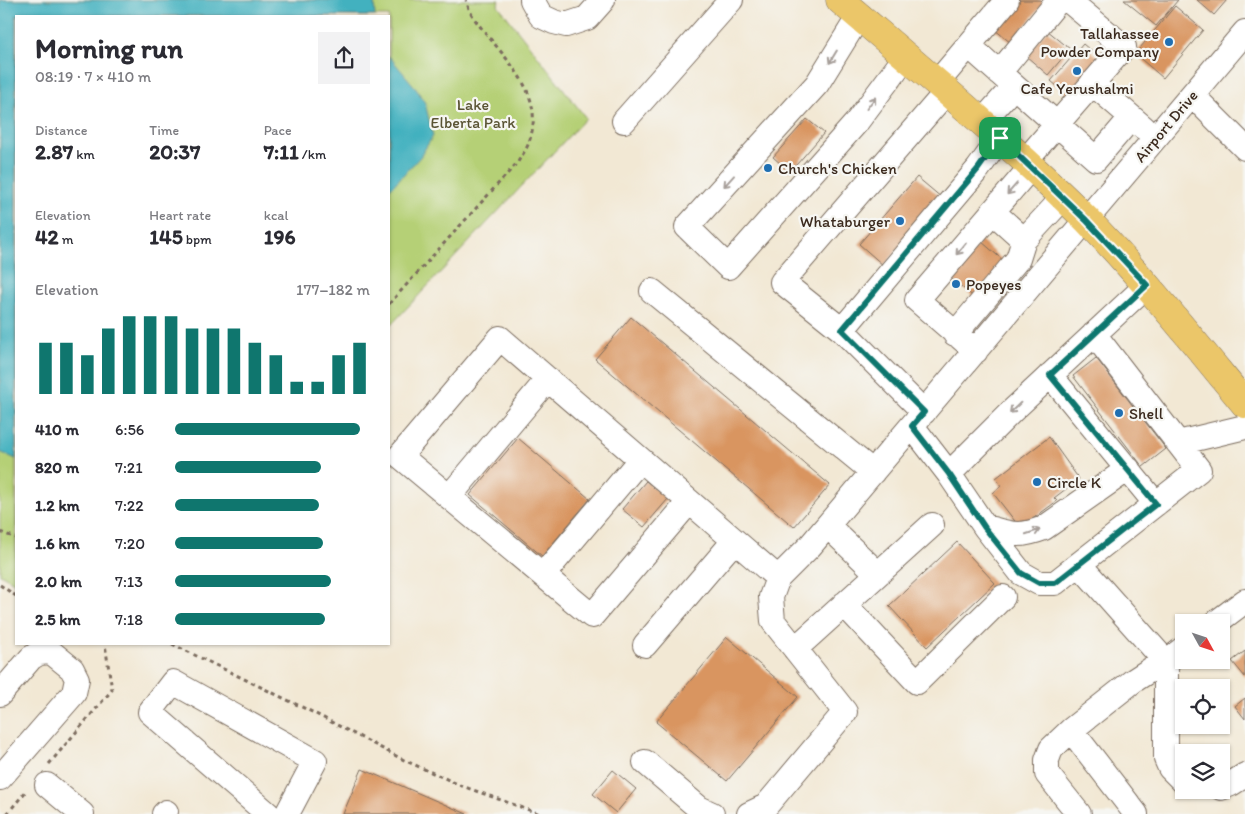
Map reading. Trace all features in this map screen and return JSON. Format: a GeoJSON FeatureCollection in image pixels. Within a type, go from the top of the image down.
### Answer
{"type":"FeatureCollection","features":[{"type":"Feature","properties":{"kind":"main road"},"geometry":{"type":"LineString","coordinates":[[849,8],[991,130],[1086,220],[1147,285],[1245,404]]}},
{"type":"Feature","properties":{"kind":"street"},"geometry":{"type":"LineString","coordinates":[[532,0],[541,16],[554,22],[566,24],[587,18],[603,0]]}},
{"type":"Feature","properties":{"kind":"street"},"geometry":{"type":"LineString","coordinates":[[624,121],[731,0]]}},
{"type":"Feature","properties":{"kind":"street"},"geometry":{"type":"LineString","coordinates":[[1008,0],[969,46],[942,87],[782,282],[842,330],[918,419],[949,474],[985,528],[1021,573],[1039,583],[1055,583],[1199,470],[1094,334]]}},
{"type":"Feature","properties":{"kind":"street"},"geometry":{"type":"LineString","coordinates":[[842,330],[978,169],[1007,79],[1060,0]]}},
{"type":"Feature","properties":{"kind":"street"},"geometry":{"type":"LineString","coordinates":[[976,351],[917,300],[993,212],[1057,124],[1124,47],[1068,0]]}},
{"type":"Feature","properties":{"kind":"street"},"geometry":{"type":"LineString","coordinates":[[849,8],[817,84],[687,227],[728,267],[846,134],[906,56]]}},
{"type":"Feature","properties":{"kind":"street","name":"Airport Drive"},"geometry":{"type":"LineString","coordinates":[[778,578],[828,526],[1245,32]]}},
{"type":"Feature","properties":{"kind":"street"},"geometry":{"type":"LineString","coordinates":[[969,46],[1096,159],[1131,118]]}},
{"type":"Feature","properties":{"kind":"street"},"geometry":{"type":"LineString","coordinates":[[1092,83],[1155,139]]}},
{"type":"Feature","properties":{"kind":"street"},"geometry":{"type":"LineString","coordinates":[[1192,95],[1245,148]]}},
{"type":"Feature","properties":{"kind":"street"},"geometry":{"type":"LineString","coordinates":[[955,334],[1018,259],[1024,240],[1063,198]]}},
{"type":"Feature","properties":{"kind":"street"},"geometry":{"type":"LineString","coordinates":[[993,212],[1024,240]]}},
{"type":"Feature","properties":{"kind":"street"},"geometry":{"type":"LineString","coordinates":[[949,474],[1050,375],[1147,285]]}},
{"type":"Feature","properties":{"kind":"street"},"geometry":{"type":"LineString","coordinates":[[652,291],[873,472]]}},
{"type":"Feature","properties":{"kind":"street"},"geometry":{"type":"LineString","coordinates":[[689,502],[592,616],[400,456],[500,338],[778,578],[771,597],[774,621],[845,712],[766,806],[749,814]]}},
{"type":"Feature","properties":{"kind":"street"},"geometry":{"type":"LineString","coordinates":[[1050,375],[1156,504]]}},
{"type":"Feature","properties":{"kind":"street"},"geometry":{"type":"LineString","coordinates":[[449,497],[548,380]]}},
{"type":"Feature","properties":{"kind":"street"},"geometry":{"type":"LineString","coordinates":[[1178,443],[1245,427]]}},
{"type":"Feature","properties":{"kind":"street"},"geometry":{"type":"LineString","coordinates":[[543,575],[640,460]]}},
{"type":"Feature","properties":{"kind":"street"},"geometry":{"type":"LineString","coordinates":[[985,528],[1013,534],[1029,534],[1044,528],[1128,468]]}},
{"type":"Feature","properties":{"kind":"street"},"geometry":{"type":"LineString","coordinates":[[794,649],[932,524]]}},
{"type":"Feature","properties":{"kind":"street"},"geometry":{"type":"LineString","coordinates":[[828,526],[878,574]]}},
{"type":"Feature","properties":{"kind":"street"},"geometry":{"type":"LineString","coordinates":[[645,645],[734,541]]}},
{"type":"Feature","properties":{"kind":"street"},"geometry":{"type":"LineString","coordinates":[[1079,564],[1175,655]]}},
{"type":"Feature","properties":{"kind":"street"},"geometry":{"type":"LineString","coordinates":[[844,604],[917,682],[1003,597]]}},
{"type":"Feature","properties":{"kind":"street"},"geometry":{"type":"LineString","coordinates":[[1228,614],[1245,601]]}},
{"type":"Feature","properties":{"kind":"street"},"geometry":{"type":"LineString","coordinates":[[0,694],[31,658],[39,653],[51,652],[72,669],[77,679],[74,693],[0,778]]}},
{"type":"Feature","properties":{"kind":"street"},"geometry":{"type":"LineString","coordinates":[[1079,814],[1050,779],[1046,766],[1051,749],[1071,730],[1141,676],[1175,655]]}},
{"type":"Feature","properties":{"kind":"street"},"geometry":{"type":"LineString","coordinates":[[1175,655],[1165,740],[1166,759],[1170,768],[1175,773]]}},
{"type":"Feature","properties":{"kind":"street"},"geometry":{"type":"LineString","coordinates":[[268,814],[150,712],[173,682],[315,761],[288,814]]}},
{"type":"Feature","properties":{"kind":"street"},"geometry":{"type":"LineString","coordinates":[[1071,730],[1136,814]]}},
{"type":"Feature","properties":{"kind":"street"},"geometry":{"type":"LineString","coordinates":[[645,762],[699,808],[712,814]]}},
{"type":"Feature","properties":{"kind":"street"},"geometry":{"type":"LineString","coordinates":[[1230,784],[1245,776]]}},
{"type":"Feature","properties":{"kind":"street"},"geometry":{"type":"LineString","coordinates":[[47,785],[82,814]]}},
{"type":"Feature","properties":{"kind":"path"},"geometry":{"type":"LineString","coordinates":[[390,303],[518,162],[529,142],[534,120],[532,98],[520,75],[470,13],[466,0]]}},
{"type":"Feature","properties":{"kind":"path"},"geometry":{"type":"LineString","coordinates":[[0,532],[15,538]]}},
{"type":"Feature","properties":{"kind":"path"},"geometry":{"type":"LineString","coordinates":[[0,585],[15,595]]}},
{"type":"Feature","properties":{"kind":"path"},"geometry":{"type":"LineString","coordinates":[[174,645],[314,713],[404,760],[462,786],[540,814]]}},
{"type":"Feature","properties":{"kind":"green space","name":"Lake Elberta Park"},"geometry":{"type":"Polygon","coordinates":[[[0,0],[499,0],[498,5],[586,118],[390,326],[390,15],[15,15],[15,582],[0,574],[0,0]]]}},
{"type":"Feature","properties":{"kind":"water"},"geometry":{"type":"Polygon","coordinates":[[[0,0],[374,0],[375,15],[15,15],[15,459],[0,452],[0,0]]]}},
{"type":"Feature","properties":{"kind":"water"},"geometry":{"type":"Polygon","coordinates":[[[390,57],[415,87],[425,103],[433,136],[420,157],[390,189],[390,57]]]}},
{"type":"Feature","properties":{"kind":"building"},"geometry":{"type":"Polygon","coordinates":[[[1018,0],[1041,0],[1044,3],[1011,43],[994,29],[1018,0]]]}},
{"type":"Feature","properties":{"kind":"building"},"geometry":{"type":"Polygon","coordinates":[[[1124,0],[1178,0],[1156,26],[1124,0]]]}},
{"type":"Feature","properties":{"kind":"building"},"geometry":{"type":"Polygon","coordinates":[[[1197,0],[1227,0],[1214,15],[1197,0]]]}},
{"type":"Feature","properties":{"kind":"building","name":"Tallahassee Powder Company"},"geometry":{"type":"Polygon","coordinates":[[[1175,6],[1203,30],[1163,78],[1135,54],[1175,6]]]}},
{"type":"Feature","properties":{"kind":"building"},"geometry":{"type":"Polygon","coordinates":[[[1047,30],[1070,49],[1048,75],[1026,56],[1047,30]]]}},
{"type":"Feature","properties":{"kind":"building","name":"Cafe Yerushalmi"},"geometry":{"type":"Polygon","coordinates":[[[1083,44],[1103,61],[1071,98],[1051,81],[1083,44]]]}},
{"type":"Feature","properties":{"kind":"building"},"geometry":{"type":"Polygon","coordinates":[[[807,119],[824,133],[790,172],[773,157],[807,119]]]}},
{"type":"Feature","properties":{"kind":"building","name":"Whataburger"},"geometry":{"type":"Polygon","coordinates":[[[917,177],[942,198],[884,266],[859,244],[917,177]]]}},
{"type":"Feature","properties":{"kind":"building"},"geometry":{"type":"Polygon","coordinates":[[[981,241],[1005,262],[975,298],[951,278],[981,241]]]}},
{"type":"Feature","properties":{"kind":"building"},"geometry":{"type":"Polygon","coordinates":[[[631,317],[830,485],[794,527],[595,359],[631,317]]]}},
{"type":"Feature","properties":{"kind":"building","name":"Shell"},"geometry":{"type":"Polygon","coordinates":[[[1096,358],[1166,449],[1143,467],[1073,376],[1096,358]]]}},
{"type":"Feature","properties":{"kind":"building","name":"Circle K"},"geometry":{"type":"Polygon","coordinates":[[[1049,437],[1079,479],[1054,498],[1057,501],[1023,526],[1018,525],[993,493],[1001,486],[996,478],[1049,437]]]}},
{"type":"Feature","properties":{"kind":"building"},"geometry":{"type":"Polygon","coordinates":[[[518,438],[590,499],[542,556],[470,495],[518,438]]]}},
{"type":"Feature","properties":{"kind":"building"},"geometry":{"type":"Polygon","coordinates":[[[646,481],[668,499],[644,527],[622,509],[646,481]]]}},
{"type":"Feature","properties":{"kind":"building"},"geometry":{"type":"Polygon","coordinates":[[[957,542],[995,583],[927,647],[889,606],[957,542]]]}},
{"type":"Feature","properties":{"kind":"building"},"geometry":{"type":"Polygon","coordinates":[[[727,637],[798,697],[727,781],[656,722],[727,637]]]}},
{"type":"Feature","properties":{"kind":"building"},"geometry":{"type":"Polygon","coordinates":[[[1245,651],[1245,677],[1232,661],[1245,651]]]}},
{"type":"Feature","properties":{"kind":"building"},"geometry":{"type":"Polygon","coordinates":[[[1245,698],[1245,719],[1235,706],[1245,698]]]}},
{"type":"Feature","properties":{"kind":"building"},"geometry":{"type":"Polygon","coordinates":[[[362,769],[467,814],[343,814],[362,769]]]}},
{"type":"Feature","properties":{"kind":"building"},"geometry":{"type":"Polygon","coordinates":[[[613,770],[636,789],[616,813],[593,794],[613,770]]]}},
{"type":"Feature","properties":{"kind":"place","name":"Tallahassee Powder Company"},"geometry":{"type":"Point","coordinates":[1169,42]}},
{"type":"Feature","properties":{"kind":"place","name":"Cafe Yerushalmi"},"geometry":{"type":"Point","coordinates":[1077,71]}},
{"type":"Feature","properties":{"kind":"place","name":"Church's Chicken"},"geometry":{"type":"Point","coordinates":[768,168]}},
{"type":"Feature","properties":{"kind":"place","name":"Whataburger"},"geometry":{"type":"Point","coordinates":[900,221]}},
{"type":"Feature","properties":{"kind":"place","name":"Popeyes"},"geometry":{"type":"Point","coordinates":[956,284]}},
{"type":"Feature","properties":{"kind":"place","name":"Shell"},"geometry":{"type":"Point","coordinates":[1119,413]}},
{"type":"Feature","properties":{"kind":"place","name":"Circle K"},"geometry":{"type":"Point","coordinates":[1037,482]}},
{"type":"Feature","properties":{"kind":"route"},"geometry":{"type":"LineString","coordinates":[[1000,138],[1086,220],[1147,285],[1050,375],[1156,504],[1055,583],[1039,583],[1021,573],[985,528],[949,474],[912,426],[924,412],[842,330],[978,169],[1000,138]]}}]}
